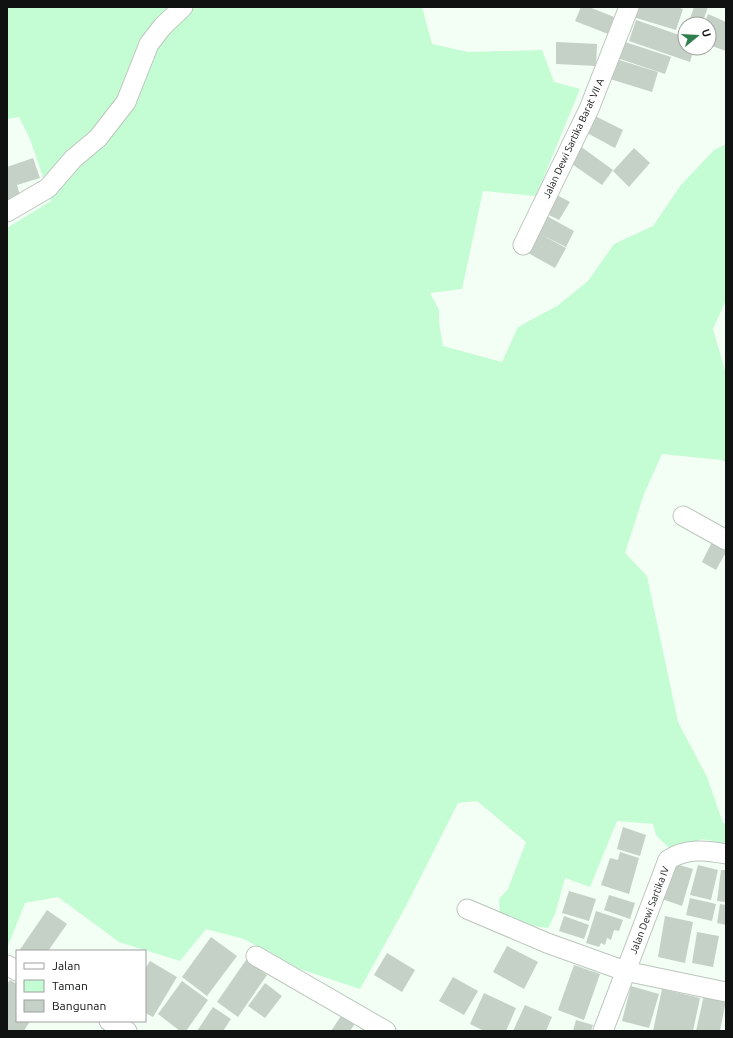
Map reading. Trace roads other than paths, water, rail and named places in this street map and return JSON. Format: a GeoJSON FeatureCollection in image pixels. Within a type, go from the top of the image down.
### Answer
{"type":"FeatureCollection","features":[{"type":"Feature","properties":{"kind":"street"},"geometry":{"type":"LineString","coordinates":[[7,212],[48,188],[73,159],[98,138],[126,102],[149,44],[163,26],[183,7]]}},
{"type":"Feature","properties":{"kind":"street","name":"Jalan Dewi Sartika Barat VII A"},"geometry":{"type":"LineString","coordinates":[[523,245],[589,108],[628,7]]}},
{"type":"Feature","properties":{"kind":"street"},"geometry":{"type":"LineString","coordinates":[[683,516],[726,540]]}},
{"type":"Feature","properties":{"kind":"street","name":"Jalan Dewi Sartika IV"},"geometry":{"type":"LineString","coordinates":[[603,1031],[668,860],[678,853],[693,850],[726,854]]}},
{"type":"Feature","properties":{"kind":"street"},"geometry":{"type":"LineString","coordinates":[[467,909],[547,943],[625,971],[726,992]]}},
{"type":"Feature","properties":{"kind":"street"},"geometry":{"type":"LineString","coordinates":[[256,956],[386,1031]]}},
{"type":"Feature","properties":{"kind":"street"},"geometry":{"type":"LineString","coordinates":[[7,965],[16,970]]}},
{"type":"Feature","properties":{"kind":"street"},"geometry":{"type":"LineString","coordinates":[[111,1022],[128,1031]]}}]}
